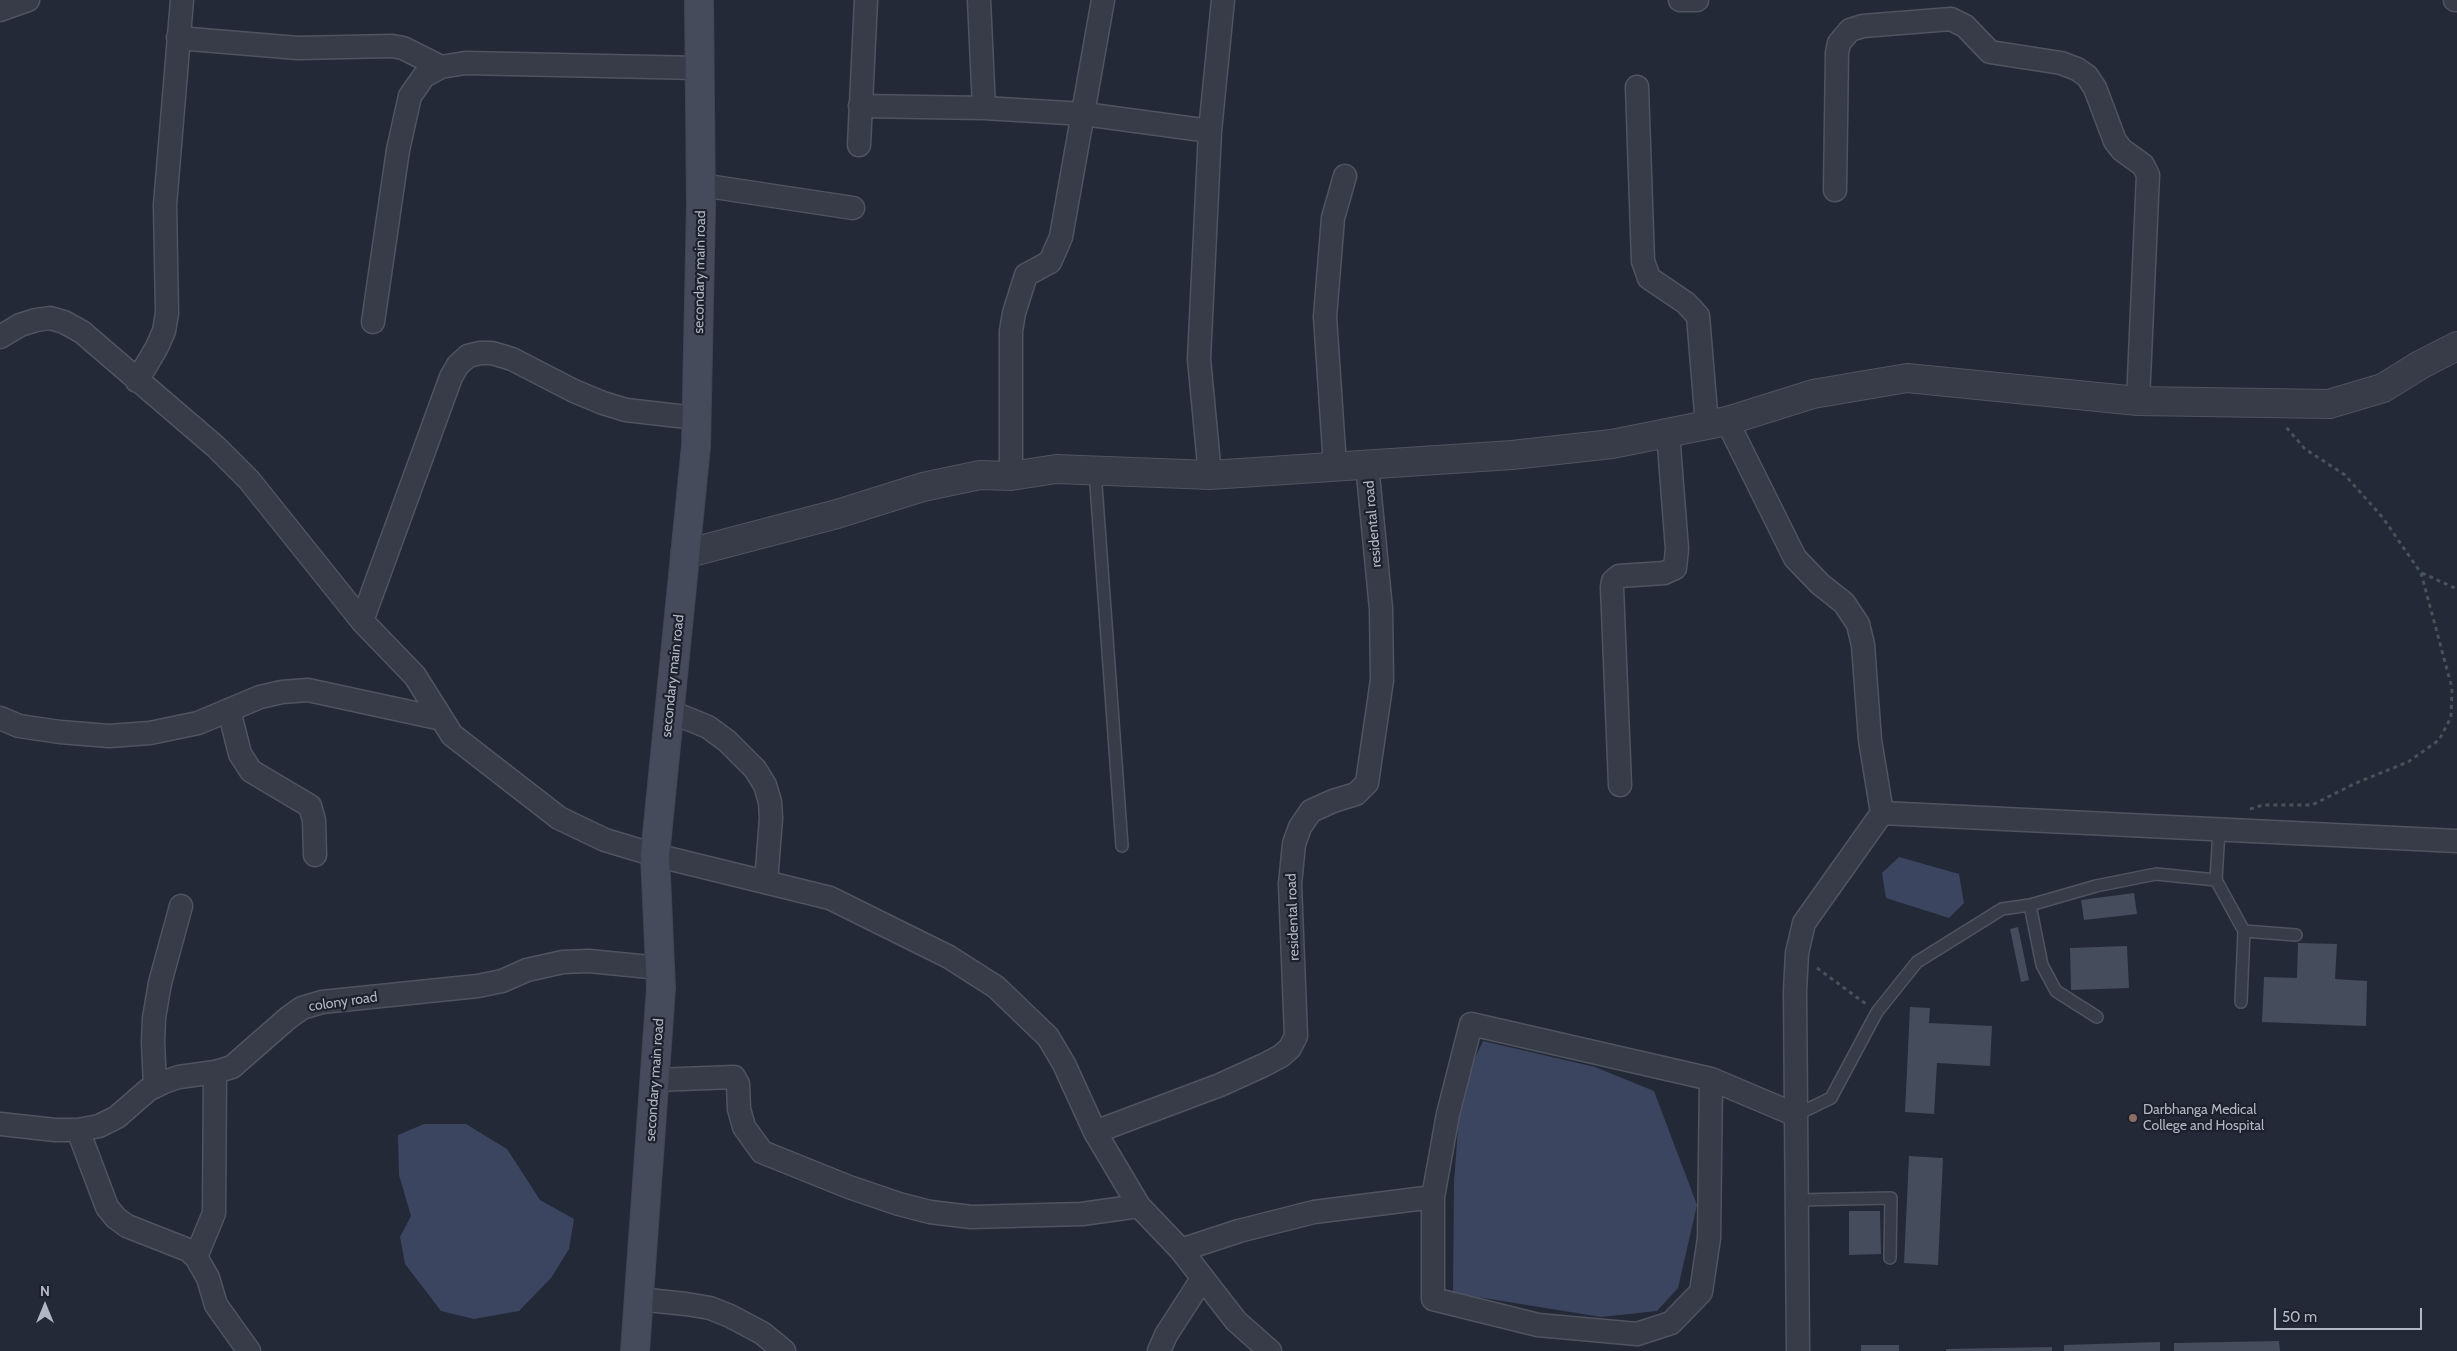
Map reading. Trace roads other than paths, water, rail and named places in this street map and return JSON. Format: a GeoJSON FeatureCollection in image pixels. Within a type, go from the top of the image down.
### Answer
{"type":"FeatureCollection","features":[{"type":"Feature","properties":{"kind":"main road","name":"secondary main road"},"geometry":{"type":"LineString","coordinates":[[635,1351],[655,1080],[660,968],[655,855],[696,446],[701,185],[699,0]]}},
{"type":"Feature","properties":{"kind":"street"},"geometry":{"type":"LineString","coordinates":[[0,10],[28,0]]}},
{"type":"Feature","properties":{"kind":"street"},"geometry":{"type":"LineString","coordinates":[[137,380],[157,347],[164,331],[167,313],[165,204],[182,0]]}},
{"type":"Feature","properties":{"kind":"street"},"geometry":{"type":"LineString","coordinates":[[860,144],[860,106],[866,0]]}},
{"type":"Feature","properties":{"kind":"street"},"geometry":{"type":"LineString","coordinates":[[980,0],[984,108]]}},
{"type":"Feature","properties":{"kind":"street"},"geometry":{"type":"LineString","coordinates":[[1011,476],[1011,331],[1014,313],[1026,275],[1050,262],[1061,237],[1103,0]]}},
{"type":"Feature","properties":{"kind":"street"},"geometry":{"type":"LineString","coordinates":[[1210,475],[1199,359],[1210,131],[1224,0]]}},
{"type":"Feature","properties":{"kind":"street"},"geometry":{"type":"LineString","coordinates":[[1680,0],[1697,0]]}},
{"type":"Feature","properties":{"kind":"street"},"geometry":{"type":"LineString","coordinates":[[1836,190],[1837,53],[1839,43],[1850,30],[1863,26],[1951,19],[1965,26],[1990,52],[2061,63],[2077,69],[2087,76],[2095,88],[2114,141],[2122,150],[2143,165],[2148,175],[2138,401]]}},
{"type":"Feature","properties":{"kind":"street"},"geometry":{"type":"LineString","coordinates":[[178,38],[298,48],[392,46],[403,48],[441,68]]}},
{"type":"Feature","properties":{"kind":"street"},"geometry":{"type":"LineString","coordinates":[[373,322],[398,150],[410,96],[424,76],[441,68],[465,63],[699,68]]}},
{"type":"Feature","properties":{"kind":"street"},"geometry":{"type":"LineString","coordinates":[[1637,87],[1644,261],[1649,278],[1686,302],[1698,316],[1717,423],[1795,558],[1820,584],[1844,603],[1858,624],[1863,645],[1870,740],[1882,812],[1804,923],[1797,954],[1798,1351]]}},
{"type":"Feature","properties":{"kind":"street"},"geometry":{"type":"LineString","coordinates":[[860,106],[984,108],[1084,114],[1210,131]]}},
{"type":"Feature","properties":{"kind":"street"},"geometry":{"type":"LineString","coordinates":[[1335,466],[1324,317],[1333,218],[1345,176]]}},
{"type":"Feature","properties":{"kind":"street"},"geometry":{"type":"LineString","coordinates":[[701,185],[853,208]]}},
{"type":"Feature","properties":{"kind":"street"},"geometry":{"type":"LineString","coordinates":[[0,337],[20,325],[36,320],[50,318],[64,322],[82,332],[216,447],[249,480],[362,621],[415,676],[452,735],[558,818],[605,840],[655,855],[830,898],[949,957],[996,987],[1048,1037],[1064,1064],[1095,1132],[1139,1206],[1181,1250],[1236,1321],[1270,1351]]}},
{"type":"Feature","properties":{"kind":"street"},"geometry":{"type":"LineString","coordinates":[[685,554],[837,514],[923,487],[980,475],[1011,476],[1056,469],[1210,475],[1512,455],[1612,444],[1717,423],[1813,394],[1907,378],[2138,401],[2329,404],[2383,388],[2457,346]]}},
{"type":"Feature","properties":{"kind":"street"},"geometry":{"type":"LineString","coordinates":[[362,621],[451,377],[468,356],[492,353],[512,359],[603,404],[626,410],[696,418]]}},
{"type":"Feature","properties":{"kind":"street"},"geometry":{"type":"LineString","coordinates":[[1620,785],[1612,587],[1613,582],[1619,576],[1664,573],[1675,568],[1677,549],[1668,433]]}},
{"type":"Feature","properties":{"kind":"street","name":"residental road"},"geometry":{"type":"LineString","coordinates":[[1095,1132],[1220,1085],[1264,1065],[1281,1056],[1290,1048],[1296,1036],[1290,884],[1294,844],[1300,827],[1311,811],[1333,801],[1356,794],[1366,783],[1382,680],[1381,609],[1368,464]]}},
{"type":"Feature","properties":{"kind":"street"},"geometry":{"type":"LineString","coordinates":[[0,718],[19,726],[60,732],[108,736],[150,733],[189,725],[260,697],[282,692],[308,690],[442,720]]}},
{"type":"Feature","properties":{"kind":"street"},"geometry":{"type":"LineString","coordinates":[[229,710],[240,754],[252,771],[310,806],[314,820],[315,854]]}},
{"type":"Feature","properties":{"kind":"street"},"geometry":{"type":"LineString","coordinates":[[670,711],[708,727],[728,741],[755,769],[765,785],[770,802],[771,818],[766,882]]}},
{"type":"Feature","properties":{"kind":"street"},"geometry":{"type":"LineString","coordinates":[[1882,812],[2457,841]]}},
{"type":"Feature","properties":{"kind":"street"},"geometry":{"type":"LineString","coordinates":[[155,1086],[154,1018],[160,983],[181,906]]}},
{"type":"Feature","properties":{"kind":"street","name":"colony road"},"geometry":{"type":"LineString","coordinates":[[0,1124],[55,1130],[78,1130],[99,1126],[116,1117],[155,1086],[179,1077],[215,1072],[232,1067],[302,1008],[322,1002],[478,986],[502,981],[527,970],[563,962],[589,961],[660,968]]}},
{"type":"Feature","properties":{"kind":"street"},"geometry":{"type":"LineString","coordinates":[[1711,1079],[1709,1238],[1701,1292],[1671,1323],[1637,1334],[1538,1325],[1432,1299],[1432,1197],[1448,1114],[1471,1024],[1711,1079],[1796,1115]]}},
{"type":"Feature","properties":{"kind":"street"},"geometry":{"type":"LineString","coordinates":[[196,1257],[214,1213],[215,1072]]}},
{"type":"Feature","properties":{"kind":"street"},"geometry":{"type":"LineString","coordinates":[[655,1080],[734,1077],[738,1084],[739,1108],[744,1127],[762,1152],[849,1187],[930,1212],[971,1217],[1082,1214],[1139,1206]]}},
{"type":"Feature","properties":{"kind":"street"},"geometry":{"type":"LineString","coordinates":[[78,1130],[107,1207],[116,1218],[127,1226],[182,1248],[196,1257],[208,1278],[216,1305],[249,1351]]}},
{"type":"Feature","properties":{"kind":"street"},"geometry":{"type":"LineString","coordinates":[[1181,1250],[1239,1231],[1314,1212],[1432,1197]]}},
{"type":"Feature","properties":{"kind":"street"},"geometry":{"type":"LineString","coordinates":[[1159,1351],[1166,1335],[1202,1279]]}},
{"type":"Feature","properties":{"kind":"street"},"geometry":{"type":"LineString","coordinates":[[638,1299],[686,1304],[724,1313],[762,1333],[784,1351]]}},
{"type":"Feature","properties":{"kind":"lane"},"geometry":{"type":"LineString","coordinates":[[1095,471],[1122,846]]}},
{"type":"Feature","properties":{"kind":"lane"},"geometry":{"type":"LineString","coordinates":[[2219,830],[2216,880],[2244,931],[2241,1002]]}},
{"type":"Feature","properties":{"kind":"lane"},"geometry":{"type":"LineString","coordinates":[[1796,1115],[1831,1098],[1877,1012],[1917,962],[2002,909],[2030,905],[2096,886],[2156,874],[2216,880]]}},
{"type":"Feature","properties":{"kind":"lane"},"geometry":{"type":"LineString","coordinates":[[2030,905],[2042,965],[2056,991],[2097,1017]]}},
{"type":"Feature","properties":{"kind":"lane"},"geometry":{"type":"LineString","coordinates":[[2244,931],[2296,935]]}},
{"type":"Feature","properties":{"kind":"lane"},"geometry":{"type":"LineString","coordinates":[[1798,1200],[1891,1198],[1890,1258]]}},
{"type":"Feature","properties":{"kind":"water"},"geometry":{"type":"Polygon","coordinates":[[[1899,857],[1959,874],[1964,903],[1949,918],[1886,898],[1882,873],[1899,857]]]}},
{"type":"Feature","properties":{"kind":"water"},"geometry":{"type":"Polygon","coordinates":[[[1483,1041],[1595,1067],[1654,1091],[1697,1205],[1678,1288],[1657,1311],[1601,1317],[1453,1293],[1454,1183],[1459,1114],[1473,1062],[1483,1041]]]}},
{"type":"Feature","properties":{"kind":"water"},"geometry":{"type":"Polygon","coordinates":[[[424,1124],[466,1124],[507,1149],[540,1200],[574,1219],[569,1249],[551,1278],[519,1311],[474,1319],[441,1311],[405,1264],[400,1237],[411,1216],[399,1175],[398,1135],[424,1124]]]}},
{"type":"Feature","properties":{"kind":"place","name":"Darbhanga Medical College and Hospital"},"geometry":{"type":"Point","coordinates":[2133,1118]}}]}
